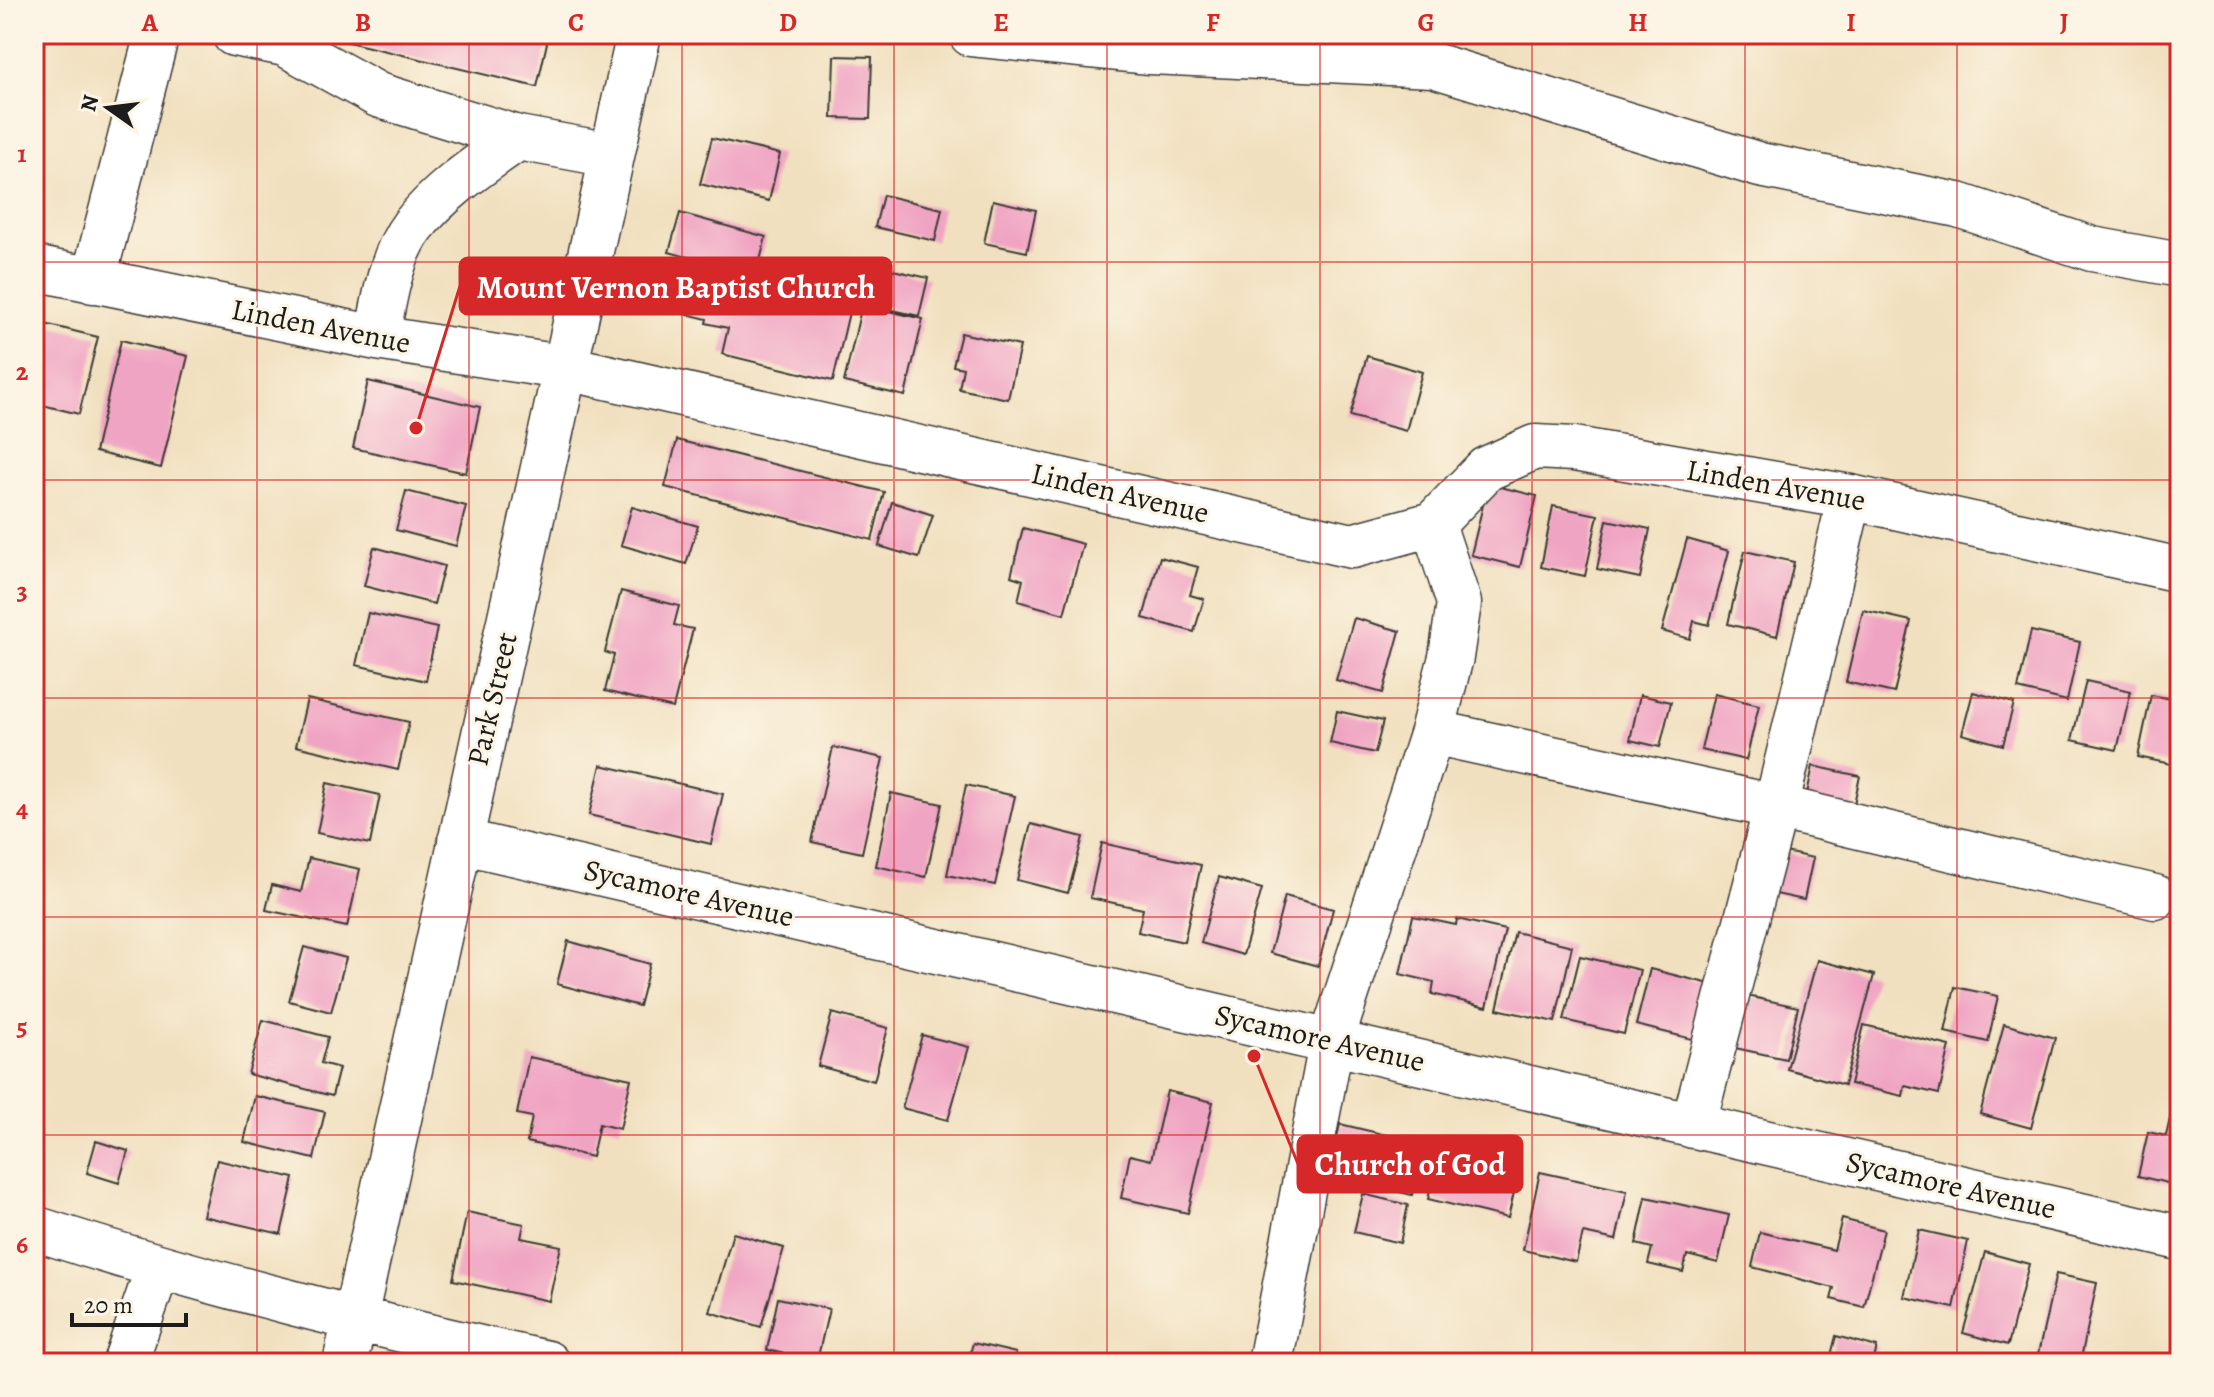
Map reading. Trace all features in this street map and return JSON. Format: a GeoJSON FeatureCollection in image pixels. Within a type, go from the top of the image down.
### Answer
{"type":"FeatureCollection","features":[{"type":"Feature","properties":{"kind":"street"},"geometry":{"type":"LineString","coordinates":[[93,281],[157,34]]}},
{"type":"Feature","properties":{"kind":"street"},"geometry":{"type":"LineString","coordinates":[[234,34],[285,44],[378,95],[518,138],[611,155]]}},
{"type":"Feature","properties":{"kind":"street","name":"Park Street"},"geometry":{"type":"LineString","coordinates":[[345,1363],[639,34]]}},
{"type":"Feature","properties":{"kind":"street"},"geometry":{"type":"LineString","coordinates":[[971,34],[1150,52],[1433,65],[1760,165],[1958,205],[2092,249],[2180,265]]}},
{"type":"Feature","properties":{"kind":"street"},"geometry":{"type":"LineString","coordinates":[[377,338],[388,282],[412,227],[463,176],[518,138]]}},
{"type":"Feature","properties":{"kind":"street","name":"Linden Avenue"},"geometry":{"type":"LineString","coordinates":[[34,268],[377,338],[567,368],[1352,546],[1433,524],[1486,469],[1535,447],[1574,449],[1850,497],[2180,570]]}},
{"type":"Feature","properties":{"kind":"street"},"geometry":{"type":"LineString","coordinates":[[1693,1126],[1776,807],[1850,497]]}},
{"type":"Feature","properties":{"kind":"street"},"geometry":{"type":"LineString","coordinates":[[1270,1363],[1332,1039],[1432,732],[1451,657],[1459,603],[1433,524]]}},
{"type":"Feature","properties":{"kind":"street"},"geometry":{"type":"LineString","coordinates":[[1432,732],[1776,807],[2155,897]]}},
{"type":"Feature","properties":{"kind":"street","name":"Sycamore Avenue"},"geometry":{"type":"LineString","coordinates":[[460,841],[1332,1039],[2180,1238]]}},
{"type":"Feature","properties":{"kind":"street"},"geometry":{"type":"LineString","coordinates":[[34,1228],[158,1268],[355,1321],[547,1363]]}},
{"type":"Feature","properties":{"kind":"street"},"geometry":{"type":"LineString","coordinates":[[125,1363],[158,1268]]}},
{"type":"Feature","properties":{"kind":"building"},"geometry":{"type":"Polygon","coordinates":[[[346,34],[549,34],[537,87],[344,41],[346,34]]]}},
{"type":"Feature","properties":{"kind":"building"},"geometry":{"type":"Polygon","coordinates":[[[834,56],[872,57],[870,119],[832,118],[834,56]]]}},
{"type":"Feature","properties":{"kind":"building"},"geometry":{"type":"Polygon","coordinates":[[[712,138],[780,154],[769,201],[700,184],[712,138]]]}},
{"type":"Feature","properties":{"kind":"building"},"geometry":{"type":"Polygon","coordinates":[[[883,195],[942,209],[935,241],[875,227],[883,195]]]}},
{"type":"Feature","properties":{"kind":"building"},"geometry":{"type":"Polygon","coordinates":[[[993,200],[1036,210],[1027,252],[984,243],[993,200]]]}},
{"type":"Feature","properties":{"kind":"building"},"geometry":{"type":"Polygon","coordinates":[[[680,213],[766,237],[756,276],[669,252],[680,213]]]}},
{"type":"Feature","properties":{"kind":"building"},"geometry":{"type":"Polygon","coordinates":[[[668,265],[850,308],[833,381],[722,354],[728,328],[706,323],[707,319],[658,307],[668,265]]]}},
{"type":"Feature","properties":{"kind":"building"},"geometry":{"type":"Polygon","coordinates":[[[880,267],[928,278],[919,316],[871,305],[880,267]]]}},
{"type":"Feature","properties":{"kind":"building"},"geometry":{"type":"Polygon","coordinates":[[[862,305],[923,319],[905,396],[844,382],[862,305]]]}},
{"type":"Feature","properties":{"kind":"building"},"geometry":{"type":"Polygon","coordinates":[[[41,323],[98,337],[79,414],[34,403],[34,351],[41,323]]]}},
{"type":"Feature","properties":{"kind":"building"},"geometry":{"type":"Polygon","coordinates":[[[961,333],[1020,346],[1008,399],[959,389],[963,368],[953,366],[961,333]]]}},
{"type":"Feature","properties":{"kind":"building"},"geometry":{"type":"Polygon","coordinates":[[[121,340],[188,356],[161,468],[95,452],[121,340]]]}},
{"type":"Feature","properties":{"kind":"building"},"geometry":{"type":"Polygon","coordinates":[[[1367,356],[1422,372],[1406,431],[1350,416],[1367,356]]]}},
{"type":"Feature","properties":{"kind":"building"},"geometry":{"type":"Polygon","coordinates":[[[368,381],[480,407],[466,473],[353,448],[368,381]]]}},
{"type":"Feature","properties":{"kind":"building"},"geometry":{"type":"Polygon","coordinates":[[[677,440],[884,492],[872,540],[665,487],[677,440]]]}},
{"type":"Feature","properties":{"kind":"building"},"geometry":{"type":"Polygon","coordinates":[[[1488,484],[1537,496],[1520,567],[1471,555],[1488,484]]]}},
{"type":"Feature","properties":{"kind":"building"},"geometry":{"type":"Polygon","coordinates":[[[406,491],[466,506],[456,546],[396,530],[406,491]]]}},
{"type":"Feature","properties":{"kind":"building"},"geometry":{"type":"Polygon","coordinates":[[[892,502],[933,515],[919,558],[879,546],[892,502]]]}},
{"type":"Feature","properties":{"kind":"building"},"geometry":{"type":"Polygon","coordinates":[[[1553,506],[1598,515],[1585,576],[1541,567],[1553,506]]]}},
{"type":"Feature","properties":{"kind":"building"},"geometry":{"type":"Polygon","coordinates":[[[632,507],[698,526],[686,564],[621,545],[632,507]]]}},
{"type":"Feature","properties":{"kind":"building"},"geometry":{"type":"Polygon","coordinates":[[[1607,520],[1650,529],[1640,578],[1597,569],[1607,520]]]}},
{"type":"Feature","properties":{"kind":"building"},"geometry":{"type":"Polygon","coordinates":[[[1023,528],[1083,544],[1064,614],[1018,601],[1023,580],[1011,576],[1023,528]]]}},
{"type":"Feature","properties":{"kind":"building"},"geometry":{"type":"Polygon","coordinates":[[[1687,539],[1729,551],[1709,625],[1694,621],[1690,639],[1662,631],[1687,539]]]}},
{"type":"Feature","properties":{"kind":"building"},"geometry":{"type":"Polygon","coordinates":[[[374,547],[444,566],[434,604],[364,586],[374,547]]]}},
{"type":"Feature","properties":{"kind":"building"},"geometry":{"type":"Polygon","coordinates":[[[1745,551],[1794,562],[1777,636],[1728,624],[1745,551]]]}},
{"type":"Feature","properties":{"kind":"building"},"geometry":{"type":"Polygon","coordinates":[[[1160,557],[1198,567],[1190,595],[1204,599],[1194,632],[1143,618],[1160,557]]]}},
{"type":"Feature","properties":{"kind":"building"},"geometry":{"type":"Polygon","coordinates":[[[621,591],[679,606],[674,625],[693,629],[673,708],[605,691],[614,655],[605,652],[621,591]]]}},
{"type":"Feature","properties":{"kind":"building"},"geometry":{"type":"Polygon","coordinates":[[[1863,610],[1911,621],[1894,693],[1846,682],[1863,610]]]}},
{"type":"Feature","properties":{"kind":"building"},"geometry":{"type":"Polygon","coordinates":[[[368,613],[437,628],[426,681],[356,665],[368,613]]]}},
{"type":"Feature","properties":{"kind":"building"},"geometry":{"type":"Polygon","coordinates":[[[1354,618],[1400,631],[1383,693],[1336,680],[1354,618]]]}},
{"type":"Feature","properties":{"kind":"building"},"geometry":{"type":"Polygon","coordinates":[[[2031,631],[2080,642],[2067,701],[2018,689],[2031,631]]]}},
{"type":"Feature","properties":{"kind":"building"},"geometry":{"type":"Polygon","coordinates":[[[2086,681],[2131,691],[2117,750],[2072,740],[2086,681]]]}},
{"type":"Feature","properties":{"kind":"building"},"geometry":{"type":"Polygon","coordinates":[[[1973,692],[2014,703],[2003,745],[1962,734],[1973,692]]]}},
{"type":"Feature","properties":{"kind":"building"},"geometry":{"type":"Polygon","coordinates":[[[1714,694],[1759,705],[1746,760],[1701,750],[1714,694]]]}},
{"type":"Feature","properties":{"kind":"building"},"geometry":{"type":"Polygon","coordinates":[[[1640,695],[1671,702],[1660,747],[1630,740],[1640,695]]]}},
{"type":"Feature","properties":{"kind":"building"},"geometry":{"type":"Polygon","coordinates":[[[2151,695],[2180,701],[2180,766],[2138,757],[2151,695]]]}},
{"type":"Feature","properties":{"kind":"building"},"geometry":{"type":"Polygon","coordinates":[[[307,699],[409,722],[398,770],[296,746],[307,699]]]}},
{"type":"Feature","properties":{"kind":"building"},"geometry":{"type":"Polygon","coordinates":[[[1337,711],[1383,721],[1375,753],[1330,743],[1337,711]]]}},
{"type":"Feature","properties":{"kind":"building"},"geometry":{"type":"Polygon","coordinates":[[[833,747],[883,758],[862,853],[812,842],[833,747]]]}},
{"type":"Feature","properties":{"kind":"building"},"geometry":{"type":"Polygon","coordinates":[[[601,765],[723,794],[711,844],[589,815],[601,765]]]}},
{"type":"Feature","properties":{"kind":"building"},"geometry":{"type":"Polygon","coordinates":[[[1813,766],[1860,776],[1852,813],[1805,803],[1813,766]]]}},
{"type":"Feature","properties":{"kind":"building"},"geometry":{"type":"Polygon","coordinates":[[[327,783],[380,795],[370,844],[317,833],[327,783]]]}},
{"type":"Feature","properties":{"kind":"building"},"geometry":{"type":"Polygon","coordinates":[[[966,785],[1015,796],[995,885],[947,875],[966,785]]]}},
{"type":"Feature","properties":{"kind":"building"},"geometry":{"type":"Polygon","coordinates":[[[891,793],[942,804],[926,877],[876,866],[891,793]]]}},
{"type":"Feature","properties":{"kind":"building"},"geometry":{"type":"Polygon","coordinates":[[[1031,824],[1083,837],[1068,893],[1017,880],[1031,824]]]}},
{"type":"Feature","properties":{"kind":"building"},"geometry":{"type":"Polygon","coordinates":[[[1102,843],[1201,865],[1184,942],[1138,932],[1143,909],[1090,898],[1102,843]]]}},
{"type":"Feature","properties":{"kind":"building"},"geometry":{"type":"Polygon","coordinates":[[[1771,849],[1813,858],[1804,900],[1762,891],[1771,849]]]}},
{"type":"Feature","properties":{"kind":"building"},"geometry":{"type":"Polygon","coordinates":[[[309,858],[360,869],[347,927],[266,910],[272,885],[301,892],[309,858]]]}},
{"type":"Feature","properties":{"kind":"building"},"geometry":{"type":"Polygon","coordinates":[[[1219,877],[1262,889],[1243,955],[1201,943],[1219,877]]]}},
{"type":"Feature","properties":{"kind":"building"},"geometry":{"type":"Polygon","coordinates":[[[1285,896],[1333,909],[1318,966],[1270,953],[1285,896]]]}},
{"type":"Feature","properties":{"kind":"building"},"geometry":{"type":"Polygon","coordinates":[[[1413,916],[1456,925],[1457,919],[1505,930],[1487,1007],[1432,994],[1434,982],[1400,974],[1413,916]]]}},
{"type":"Feature","properties":{"kind":"building"},"geometry":{"type":"Polygon","coordinates":[[[1515,932],[1572,946],[1555,1022],[1497,1009],[1515,932]]]}},
{"type":"Feature","properties":{"kind":"building"},"geometry":{"type":"Polygon","coordinates":[[[568,941],[650,964],[639,1006],[557,984],[568,941]]]}},
{"type":"Feature","properties":{"kind":"building"},"geometry":{"type":"Polygon","coordinates":[[[304,947],[346,958],[331,1012],[289,1001],[304,947]]]}},
{"type":"Feature","properties":{"kind":"building"},"geometry":{"type":"Polygon","coordinates":[[[1580,956],[1640,970],[1624,1034],[1564,1020],[1580,956]]]}},
{"type":"Feature","properties":{"kind":"building"},"geometry":{"type":"Polygon","coordinates":[[[1817,960],[1874,975],[1844,1085],[1787,1069],[1817,960]]]}},
{"type":"Feature","properties":{"kind":"building"},"geometry":{"type":"Polygon","coordinates":[[[1650,969],[1710,984],[1696,1040],[1636,1025],[1650,969]]]}},
{"type":"Feature","properties":{"kind":"building"},"geometry":{"type":"Polygon","coordinates":[[[1955,987],[1998,996],[1988,1042],[1945,1032],[1955,987]]]}},
{"type":"Feature","properties":{"kind":"building"},"geometry":{"type":"Polygon","coordinates":[[[1738,994],[1798,1007],[1786,1059],[1726,1046],[1738,994]]]}},
{"type":"Feature","properties":{"kind":"building"},"geometry":{"type":"Polygon","coordinates":[[[832,1013],[888,1028],[874,1081],[818,1066],[832,1013]]]}},
{"type":"Feature","properties":{"kind":"building"},"geometry":{"type":"Polygon","coordinates":[[[263,1020],[328,1037],[321,1063],[339,1068],[332,1096],[248,1074],[263,1020]]]}},
{"type":"Feature","properties":{"kind":"building"},"geometry":{"type":"Polygon","coordinates":[[[2004,1024],[2055,1038],[2031,1128],[1980,1114],[2004,1024]]]}},
{"type":"Feature","properties":{"kind":"building"},"geometry":{"type":"Polygon","coordinates":[[[1864,1025],[1950,1046],[1939,1094],[1905,1086],[1903,1096],[1850,1084],[1864,1025]]]}},
{"type":"Feature","properties":{"kind":"building"},"geometry":{"type":"Polygon","coordinates":[[[922,1035],[969,1047],[948,1120],[902,1108],[922,1035]]]}},
{"type":"Feature","properties":{"kind":"building"},"geometry":{"type":"Polygon","coordinates":[[[529,1057],[631,1079],[620,1129],[599,1124],[592,1157],[527,1142],[532,1117],[517,1114],[529,1057]]]}},
{"type":"Feature","properties":{"kind":"building"},"geometry":{"type":"Polygon","coordinates":[[[1167,1091],[1213,1102],[1188,1213],[1121,1198],[1130,1155],[1151,1160],[1167,1091]]]}},
{"type":"Feature","properties":{"kind":"building"},"geometry":{"type":"Polygon","coordinates":[[[255,1096],[325,1112],[314,1159],[244,1142],[255,1096]]]}},
{"type":"Feature","properties":{"kind":"building"},"geometry":{"type":"Polygon","coordinates":[[[2172,1110],[2180,1112],[2180,1186],[2138,1176],[2148,1132],[2166,1136],[2172,1110]]]}},
{"type":"Feature","properties":{"kind":"building"},"geometry":{"type":"Polygon","coordinates":[[[1340,1124],[1424,1144],[1412,1195],[1328,1175],[1340,1124]]]}},
{"type":"Feature","properties":{"kind":"building"},"geometry":{"type":"Polygon","coordinates":[[[96,1141],[128,1151],[119,1183],[87,1173],[96,1141]]]}},
{"type":"Feature","properties":{"kind":"building"},"geometry":{"type":"Polygon","coordinates":[[[1440,1148],[1520,1167],[1508,1218],[1428,1199],[1440,1148]]]}},
{"type":"Feature","properties":{"kind":"building"},"geometry":{"type":"Polygon","coordinates":[[[217,1160],[294,1178],[281,1234],[203,1216],[217,1160]]]}},
{"type":"Feature","properties":{"kind":"building"},"geometry":{"type":"Polygon","coordinates":[[[1540,1172],[1627,1191],[1616,1240],[1583,1233],[1576,1262],[1523,1250],[1540,1172]]]}},
{"type":"Feature","properties":{"kind":"building"},"geometry":{"type":"Polygon","coordinates":[[[1363,1194],[1408,1205],[1400,1243],[1354,1232],[1363,1194]]]}},
{"type":"Feature","properties":{"kind":"building"},"geometry":{"type":"Polygon","coordinates":[[[1646,1197],[1729,1215],[1718,1263],[1687,1255],[1683,1272],[1648,1264],[1652,1248],[1636,1244],[1646,1197]]]}},
{"type":"Feature","properties":{"kind":"building"},"geometry":{"type":"Polygon","coordinates":[[[467,1212],[524,1224],[521,1238],[561,1246],[549,1301],[453,1280],[467,1212]]]}},
{"type":"Feature","properties":{"kind":"building"},"geometry":{"type":"Polygon","coordinates":[[[1842,1219],[1884,1230],[1864,1307],[1831,1299],[1834,1288],[1752,1267],[1760,1232],[1834,1250],[1842,1219]]]}},
{"type":"Feature","properties":{"kind":"building"},"geometry":{"type":"Polygon","coordinates":[[[1919,1230],[1968,1241],[1954,1308],[1904,1297],[1919,1230]]]}},
{"type":"Feature","properties":{"kind":"building"},"geometry":{"type":"Polygon","coordinates":[[[733,1233],[784,1248],[761,1327],[710,1312],[733,1233]]]}},
{"type":"Feature","properties":{"kind":"building"},"geometry":{"type":"Polygon","coordinates":[[[1985,1252],[2029,1264],[2008,1345],[1963,1333],[1985,1252]]]}},
{"type":"Feature","properties":{"kind":"building"},"geometry":{"type":"Polygon","coordinates":[[[2056,1274],[2097,1283],[2080,1363],[2036,1363],[2056,1274]]]}},
{"type":"Feature","properties":{"kind":"building"},"geometry":{"type":"Polygon","coordinates":[[[778,1298],[829,1309],[817,1361],[767,1350],[778,1298]]]}},
{"type":"Feature","properties":{"kind":"building"},"geometry":{"type":"Polygon","coordinates":[[[1836,1336],[1877,1347],[1873,1363],[1829,1363],[1836,1336]]]}},
{"type":"Feature","properties":{"kind":"building"},"geometry":{"type":"Polygon","coordinates":[[[973,1343],[1016,1353],[1013,1363],[946,1363],[948,1356],[968,1361],[973,1343]]]}},
{"type":"Feature","properties":{"kind":"place","name":"Mount Vernon Baptist Church"},"geometry":{"type":"Point","coordinates":[416,428]}},
{"type":"Feature","properties":{"kind":"place","name":"Church of God"},"geometry":{"type":"Point","coordinates":[1254,1056]}}]}
